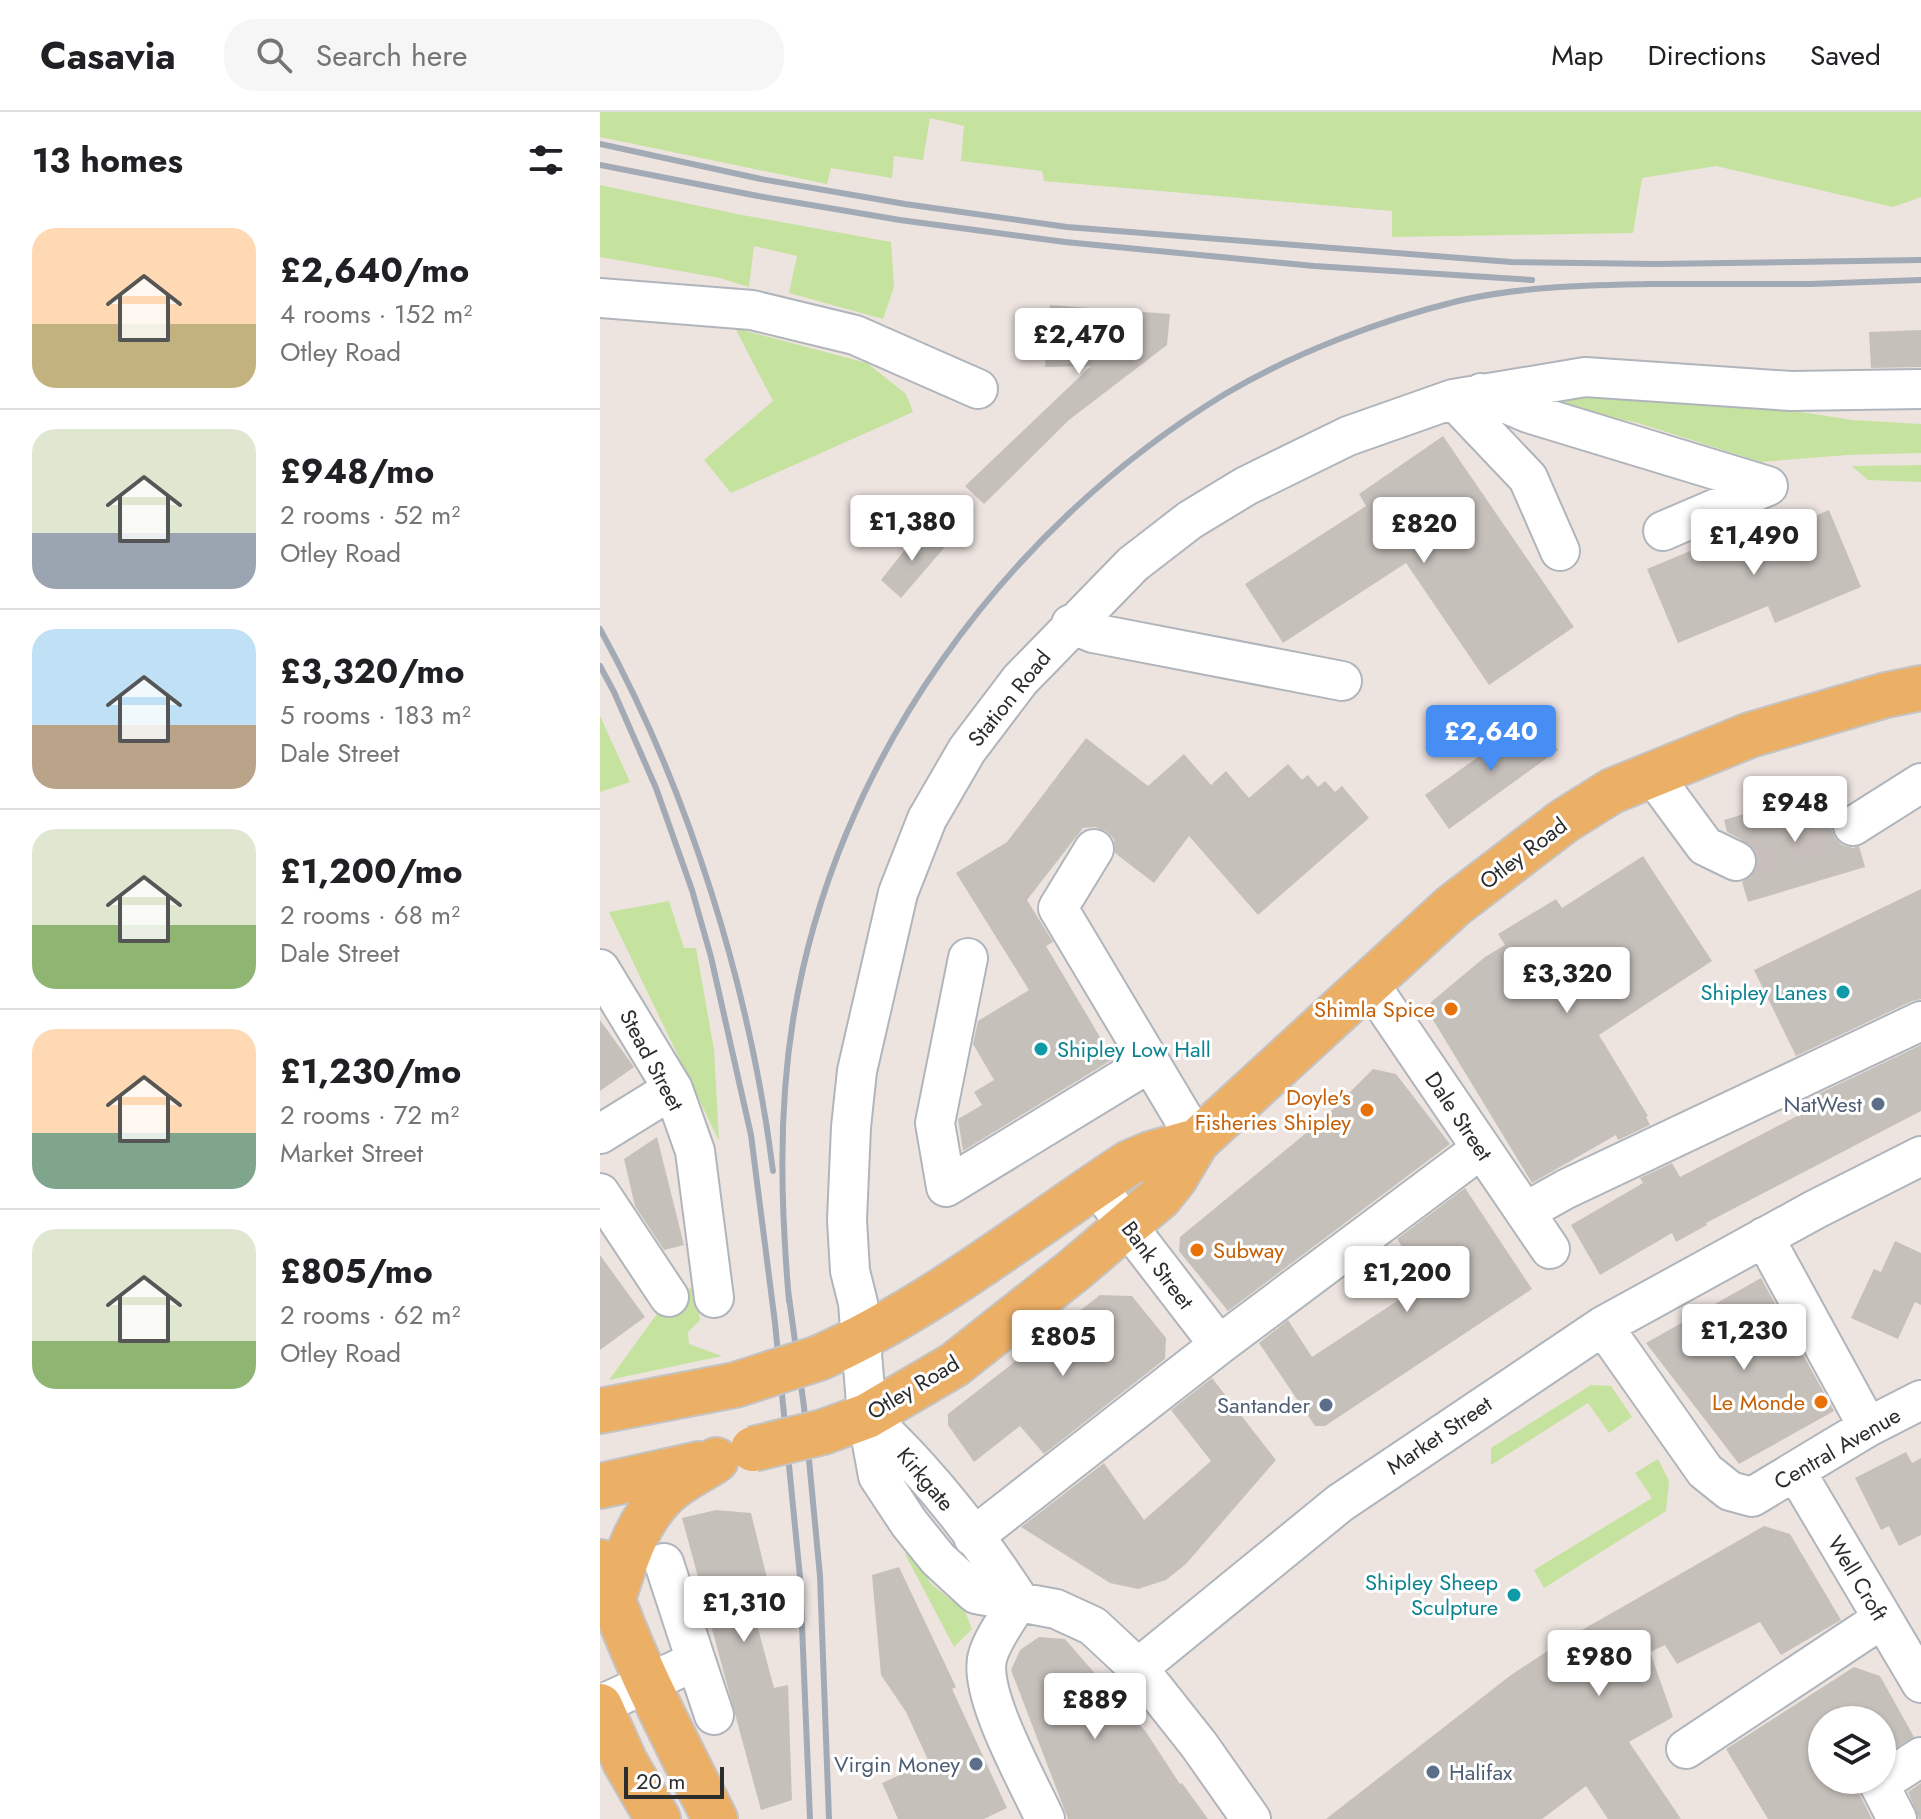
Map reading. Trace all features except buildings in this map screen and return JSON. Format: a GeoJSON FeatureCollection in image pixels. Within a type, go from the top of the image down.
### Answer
{"type":"FeatureCollection","features":[{"type":"Feature","properties":{"kind":"main road","name":"Otley Road"},"geometry":{"type":"LineString","coordinates":[[600,1486],[823,1432],[867,1416],[954,1365],[1160,1197],[1197,1141],[1453,906],[1564,821],[1612,791],[1750,735],[1886,695],[1921,688]]}},
{"type":"Feature","properties":{"kind":"main road","name":"Otley Road"},"geometry":{"type":"LineString","coordinates":[[600,1411],[735,1385],[819,1358],[859,1340],[914,1309],[1129,1163],[1197,1141]]}},
{"type":"Feature","properties":{"kind":"main road"},"geometry":{"type":"LineString","coordinates":[[715,1819],[648,1684],[606,1582],[628,1553],[641,1524],[665,1494],[734,1455]]}},
{"type":"Feature","properties":{"kind":"main road"},"geometry":{"type":"LineString","coordinates":[[600,1706],[625,1762],[658,1819]]}},
{"type":"Feature","properties":{"kind":"street"},"geometry":{"type":"LineString","coordinates":[[600,298],[752,310],[855,335],[978,389]]}},
{"type":"Feature","properties":{"kind":"street","name":"Station Road"},"geometry":{"type":"LineString","coordinates":[[867,1416],[858,1303],[850,1271],[847,1220],[851,1127],[860,1056],[898,893],[927,819],[967,750],[1020,680],[1071,624],[1133,564],[1190,520],[1246,486],[1348,436],[1467,396],[1585,377],[1791,391],[1921,389]]}},
{"type":"Feature","properties":{"kind":"street"},"geometry":{"type":"LineString","coordinates":[[1467,396],[1768,486],[1663,531]]}},
{"type":"Feature","properties":{"kind":"street"},"geometry":{"type":"LineString","coordinates":[[1467,396],[1528,478],[1560,551]]}},
{"type":"Feature","properties":{"kind":"street"},"geometry":{"type":"LineString","coordinates":[[1071,624],[1093,633],[1342,681]]}},
{"type":"Feature","properties":{"kind":"street"},"geometry":{"type":"LineString","coordinates":[[1652,774],[1705,846],[1736,861]]}},
{"type":"Feature","properties":{"kind":"street"},"geometry":{"type":"LineString","coordinates":[[1853,826],[1921,783]]}},
{"type":"Feature","properties":{"kind":"street"},"geometry":{"type":"LineString","coordinates":[[1094,849],[1058,908],[1197,1141]]}},
{"type":"Feature","properties":{"kind":"street"},"geometry":{"type":"LineString","coordinates":[[968,958],[935,1123],[946,1187],[1149,1063]]}},
{"type":"Feature","properties":{"kind":"street","name":"Stead Street"},"geometry":{"type":"LineString","coordinates":[[600,969],[673,1089],[695,1151],[714,1298]]}},
{"type":"Feature","properties":{"kind":"street","name":"Dale Street"},"geometry":{"type":"LineString","coordinates":[[1369,983],[1550,1249]]}},
{"type":"Feature","properties":{"kind":"street"},"geometry":{"type":"LineString","coordinates":[[1525,1212],[1566,1189],[1921,1021]]}},
{"type":"Feature","properties":{"kind":"street"},"geometry":{"type":"LineString","coordinates":[[600,1134],[673,1089]]}},
{"type":"Feature","properties":{"kind":"street"},"geometry":{"type":"LineString","coordinates":[[973,1537],[1219,1345],[1481,1149]]}},
{"type":"Feature","properties":{"kind":"street","name":"Market Street"},"geometry":{"type":"LineString","coordinates":[[1138,1668],[1340,1503],[1603,1326],[1764,1237],[1921,1156]]}},
{"type":"Feature","properties":{"kind":"street","name":"Bank Street"},"geometry":{"type":"LineString","coordinates":[[1096,1185],[1219,1345]]}},
{"type":"Feature","properties":{"kind":"street"},"geometry":{"type":"LineString","coordinates":[[600,1193],[669,1297]]}},
{"type":"Feature","properties":{"kind":"street"},"geometry":{"type":"LineString","coordinates":[[1764,1237],[1868,1427]]}},
{"type":"Feature","properties":{"kind":"street","name":"Central Avenue"},"geometry":{"type":"LineString","coordinates":[[1603,1326],[1705,1471],[1730,1491],[1752,1497],[1868,1427],[1921,1400]]}},
{"type":"Feature","properties":{"kind":"street","name":"Kirkgate"},"geometry":{"type":"LineString","coordinates":[[867,1416],[906,1452],[999,1569],[1019,1600]]}},
{"type":"Feature","properties":{"kind":"street","name":"Kirkgate"},"geometry":{"type":"LineString","coordinates":[[867,1416],[878,1476],[909,1523],[938,1559],[976,1594],[1056,1609],[1093,1626],[1138,1668],[1199,1745],[1251,1819]]}},
{"type":"Feature","properties":{"kind":"street","name":"Well Croft"},"geometry":{"type":"LineString","coordinates":[[1796,1472],[1921,1683]]}},
{"type":"Feature","properties":{"kind":"street"},"geometry":{"type":"LineString","coordinates":[[664,1563],[714,1715]]}},
{"type":"Feature","properties":{"kind":"street"},"geometry":{"type":"LineString","coordinates":[[1019,1600],[988,1655],[985,1680],[994,1708],[1043,1818]]}},
{"type":"Feature","properties":{"kind":"street"},"geometry":{"type":"LineString","coordinates":[[1686,1749],[1882,1619]]}},
{"type":"Feature","properties":{"kind":"street"},"geometry":{"type":"LineString","coordinates":[[600,1706],[696,1661]]}},
{"type":"Feature","properties":{"kind":"street"},"geometry":{"type":"LineString","coordinates":[[1897,1819],[1879,1784],[1921,1757]]}},
{"type":"Feature","properties":{"kind":"green space"},"geometry":{"type":"Polygon","coordinates":[[[600,112],[1921,112],[1921,197],[1893,207],[1716,166],[1642,178],[1633,233],[1392,237],[1392,211],[1044,181],[1042,171],[961,161],[964,126],[930,118],[923,160],[894,156],[892,178],[831,168],[827,184],[600,137],[600,112]]]}},
{"type":"Feature","properties":{"kind":"green space"},"geometry":{"type":"Polygon","coordinates":[[[600,185],[891,242],[894,287],[883,319],[789,293],[797,256],[754,246],[749,287],[720,278],[600,257],[600,185]]]}},
{"type":"Feature","properties":{"kind":"green space"},"geometry":{"type":"Polygon","coordinates":[[[735,328],[867,363],[906,394],[913,412],[731,493],[704,460],[773,401],[735,328]]]}},
{"type":"Feature","properties":{"kind":"green space"},"geometry":{"type":"Polygon","coordinates":[[[1587,394],[1718,399],[1852,420],[1921,424],[1921,453],[1761,462],[1638,423],[1536,401],[1587,394]]]}},
{"type":"Feature","properties":{"kind":"green space"},"geometry":{"type":"Polygon","coordinates":[[[1921,465],[1921,482],[1868,480],[1852,466],[1921,465]]]}},
{"type":"Feature","properties":{"kind":"green space"},"geometry":{"type":"Polygon","coordinates":[[[600,716],[630,782],[600,792],[600,716]]]}},
{"type":"Feature","properties":{"kind":"green space"},"geometry":{"type":"Polygon","coordinates":[[[669,901],[684,948],[696,948],[714,1050],[719,1141],[609,912],[669,901]]]}},
{"type":"Feature","properties":{"kind":"green space"},"geometry":{"type":"Polygon","coordinates":[[[694,1285],[700,1320],[688,1332],[689,1344],[722,1356],[609,1380],[659,1311],[694,1285]]]}},
{"type":"Feature","properties":{"kind":"green space"},"geometry":{"type":"Polygon","coordinates":[[[1591,1385],[1611,1386],[1632,1417],[1609,1433],[1588,1403],[1491,1465],[1491,1448],[1591,1385]]]}},
{"type":"Feature","properties":{"kind":"green space"},"geometry":{"type":"Polygon","coordinates":[[[1658,1459],[1669,1481],[1666,1511],[1544,1588],[1534,1570],[1652,1498],[1635,1473],[1658,1459]]]}},
{"type":"Feature","properties":{"kind":"green space"},"geometry":{"type":"Polygon","coordinates":[[[905,1554],[918,1559],[930,1583],[965,1611],[972,1629],[954,1647],[905,1554]]]}},
{"type":"Feature","properties":{"kind":"tunnel"},"geometry":{"type":"LineString","coordinates":[[1736,861],[1853,826]]}},
{"type":"Feature","properties":{"kind":"railway"},"geometry":{"type":"LineString","coordinates":[[600,144],[761,179],[1067,227],[1511,262],[1656,264],[1921,260]]}},
{"type":"Feature","properties":{"kind":"railway"},"geometry":{"type":"LineString","coordinates":[[600,165],[900,220],[1065,242],[1314,266],[1532,280]]}},
{"type":"Feature","properties":{"kind":"railway"},"geometry":{"type":"LineString","coordinates":[[1644,284],[1921,280]]}},
{"type":"Feature","properties":{"kind":"railway"},"geometry":{"type":"LineString","coordinates":[[789,1301],[783,1196],[785,1090],[793,1020],[814,925],[847,832],[889,744],[942,661],[1002,583],[1070,512],[1145,449],[1225,394],[1280,365],[1369,328],[1458,301],[1531,289],[1655,284]]}},
{"type":"Feature","properties":{"kind":"railway"},"geometry":{"type":"LineString","coordinates":[[600,629],[661,756],[711,892],[749,1032],[773,1171]]}},
{"type":"Feature","properties":{"kind":"railway"},"geometry":{"type":"LineString","coordinates":[[600,666],[656,788],[692,890],[711,957],[751,1135],[775,1323],[800,1577],[810,1819]]}},
{"type":"Feature","properties":{"kind":"railway"},"geometry":{"type":"LineString","coordinates":[[788,1290],[804,1407],[820,1576],[829,1819]]}},
{"type":"Feature","properties":{"kind":"place","name":"Shipley Lanes"},"geometry":{"type":"Point","coordinates":[1843,992]}},
{"type":"Feature","properties":{"kind":"place","name":"Shimla Spice"},"geometry":{"type":"Point","coordinates":[1451,1009]}},
{"type":"Feature","properties":{"kind":"place","name":"Shipley Low Hall"},"geometry":{"type":"Point","coordinates":[1041,1049]}},
{"type":"Feature","properties":{"kind":"place","name":"NatWest"},"geometry":{"type":"Point","coordinates":[1878,1104]}},
{"type":"Feature","properties":{"kind":"place","name":"Doyle's Fisheries Shipley"},"geometry":{"type":"Point","coordinates":[1367,1110]}},
{"type":"Feature","properties":{"kind":"place","name":"Subway"},"geometry":{"type":"Point","coordinates":[1197,1250]}},
{"type":"Feature","properties":{"kind":"place","name":"Le Monde"},"geometry":{"type":"Point","coordinates":[1821,1402]}},
{"type":"Feature","properties":{"kind":"place","name":"Santander"},"geometry":{"type":"Point","coordinates":[1326,1405]}},
{"type":"Feature","properties":{"kind":"place","name":"Shipley Sheep Sculpture"},"geometry":{"type":"Point","coordinates":[1514,1595]}},
{"type":"Feature","properties":{"kind":"place","name":"Virgin Money"},"geometry":{"type":"Point","coordinates":[976,1764]}},
{"type":"Feature","properties":{"kind":"place","name":"Halifax"},"geometry":{"type":"Point","coordinates":[1433,1772]}}]}
